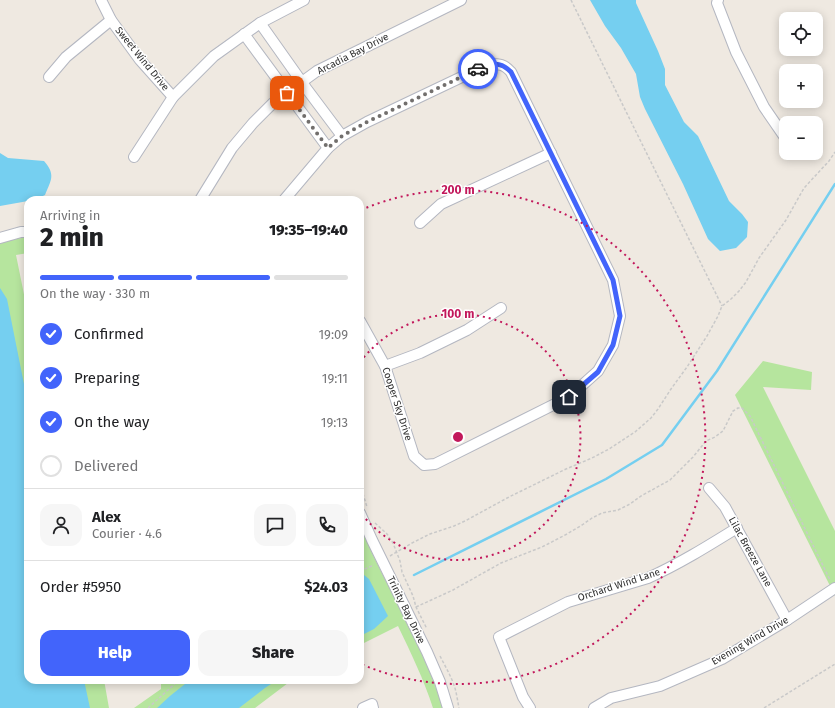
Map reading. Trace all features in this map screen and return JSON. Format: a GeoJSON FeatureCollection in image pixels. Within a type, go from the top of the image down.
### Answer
{"type":"FeatureCollection","features":[{"type":"Feature","properties":{"kind":"street","name":"Sweet Wind Drive"},"geometry":{"type":"LineString","coordinates":[[101,0],[111,20],[140,60],[173,97]]}},
{"type":"Feature","properties":{"kind":"street"},"geometry":{"type":"LineString","coordinates":[[134,157],[173,97],[214,56],[260,23],[304,0]]}},
{"type":"Feature","properties":{"kind":"street","name":"Arcadia Bay Drive"},"geometry":{"type":"LineString","coordinates":[[202,196],[232,148],[253,123],[273,103],[317,71],[461,0]]}},
{"type":"Feature","properties":{"kind":"street"},"geometry":{"type":"LineString","coordinates":[[718,0],[717,3],[736,52],[764,107],[779,129]]}},
{"type":"Feature","properties":{"kind":"street"},"geometry":{"type":"LineString","coordinates":[[49,77],[66,57],[111,20]]}},
{"type":"Feature","properties":{"kind":"street"},"geometry":{"type":"LineString","coordinates":[[260,23],[342,136]]}},
{"type":"Feature","properties":{"kind":"street"},"geometry":{"type":"LineString","coordinates":[[244,34],[328,148]]}},
{"type":"Feature","properties":{"kind":"street"},"geometry":{"type":"LineString","coordinates":[[287,196],[328,148],[342,136],[367,122],[489,64],[505,66],[517,82],[551,153],[441,204],[420,222]]}},
{"type":"Feature","properties":{"kind":"street","name":"Cooper Sky Drive"},"geometry":{"type":"LineString","coordinates":[[364,328],[385,366],[414,456],[424,465],[435,464],[569,397],[598,372],[613,345],[620,316],[613,280],[551,153]]}},
{"type":"Feature","properties":{"kind":"street"},"geometry":{"type":"LineString","coordinates":[[0,238],[24,232]]}},
{"type":"Feature","properties":{"kind":"street"},"geometry":{"type":"LineString","coordinates":[[385,366],[420,353],[467,330],[501,308]]}},
{"type":"Feature","properties":{"kind":"street","name":"Lilac Breeze Lane"},"geometry":{"type":"LineString","coordinates":[[709,488],[725,507],[787,620]]}},
{"type":"Feature","properties":{"kind":"street","name":"Trinity Bay Drive"},"geometry":{"type":"LineString","coordinates":[[364,512],[372,540],[427,652],[440,682],[448,708]]}},
{"type":"Feature","properties":{"kind":"street","name":"Orchard Wind Lane"},"geometry":{"type":"LineString","coordinates":[[530,708],[523,697],[499,637],[568,602],[660,573],[737,528]]}},
{"type":"Feature","properties":{"kind":"street","name":"Evening Wind Drive"},"geometry":{"type":"LineString","coordinates":[[594,708],[611,698],[660,686],[722,659],[787,620],[834,588]]}},
{"type":"Feature","properties":{"kind":"path"},"geometry":{"type":"LineString","coordinates":[[571,0],[722,306]]}},
{"type":"Feature","properties":{"kind":"path"},"geometry":{"type":"LineString","coordinates":[[386,559],[430,534],[465,521],[509,497],[609,449],[635,432],[651,418],[707,336],[722,306],[732,299],[746,282],[759,258],[786,220],[804,188],[829,161],[835,152]]}},
{"type":"Feature","properties":{"kind":"path"},"geometry":{"type":"LineString","coordinates":[[416,607],[453,590],[501,563],[561,538],[602,513],[618,510],[670,480],[693,457],[706,441],[723,431],[734,411],[738,408],[745,410],[753,421],[834,588]]}},
{"type":"Feature","properties":{"kind":"path"},"geometry":{"type":"LineString","coordinates":[[375,523],[394,543],[402,572],[427,630]]}},
{"type":"Feature","properties":{"kind":"path"},"geometry":{"type":"LineString","coordinates":[[364,569],[376,564]]}},
{"type":"Feature","properties":{"kind":"path"},"geometry":{"type":"LineString","coordinates":[[438,654],[454,683],[459,708]]}},
{"type":"Feature","properties":{"kind":"path"},"geometry":{"type":"LineString","coordinates":[[764,708],[835,664]]}},
{"type":"Feature","properties":{"kind":"path"},"geometry":{"type":"LineString","coordinates":[[148,708],[175,684]]}},
{"type":"Feature","properties":{"kind":"green space"},"geometry":{"type":"Polygon","coordinates":[[[24,238],[24,254],[16,255],[24,294],[24,684],[105,684],[109,708],[0,708],[0,243],[24,238]]]}},
{"type":"Feature","properties":{"kind":"green space"},"geometry":{"type":"Polygon","coordinates":[[[763,361],[812,372],[811,390],[763,387],[835,531],[835,596],[735,395],[763,361]]]}},
{"type":"Feature","properties":{"kind":"green space"},"geometry":{"type":"Polygon","coordinates":[[[364,535],[415,638],[435,684],[443,708],[433,708],[398,626],[364,643],[364,535]]]}},
{"type":"Feature","properties":{"kind":"green space"},"geometry":{"type":"Polygon","coordinates":[[[161,684],[287,684],[255,708],[134,708],[161,689],[161,684]]]}},
{"type":"Feature","properties":{"kind":"water"},"geometry":{"type":"Polygon","coordinates":[[[590,0],[636,0],[665,69],[665,85],[684,122],[698,136],[729,201],[748,222],[747,237],[736,248],[720,251],[708,239],[683,184],[645,109],[640,97],[636,74],[590,0]]]}},
{"type":"Feature","properties":{"kind":"water"},"geometry":{"type":"Polygon","coordinates":[[[0,153],[8,158],[44,161],[51,174],[45,195],[24,196],[24,202],[0,206],[0,153]]]}},
{"type":"Feature","properties":{"kind":"water"},"geometry":{"type":"Polygon","coordinates":[[[0,288],[7,299],[24,384],[24,684],[85,684],[90,708],[0,708],[0,288]]]}},
{"type":"Feature","properties":{"kind":"water"},"geometry":{"type":"Polygon","coordinates":[[[364,575],[369,579],[388,616],[374,629],[364,634],[364,575]]]}},
{"type":"Feature","properties":{"kind":"water"},"geometry":{"type":"Polygon","coordinates":[[[185,684],[271,684],[239,708],[157,708],[185,684]]]}},
{"type":"Feature","properties":{"kind":"waterway"},"geometry":{"type":"LineString","coordinates":[[414,575],[606,479],[662,445],[717,371],[835,184]]}},
{"type":"Feature","properties":{"kind":"way so far"},"geometry":{"type":"LineString","coordinates":[[287,93],[328,148],[342,136],[367,122],[478,69]]}},
{"type":"Feature","properties":{"kind":"route"},"geometry":{"type":"LineString","coordinates":[[478,69],[489,64],[496,64],[505,66],[511,72],[531,110],[613,280],[620,316],[613,345],[598,372],[569,397]]}}]}
